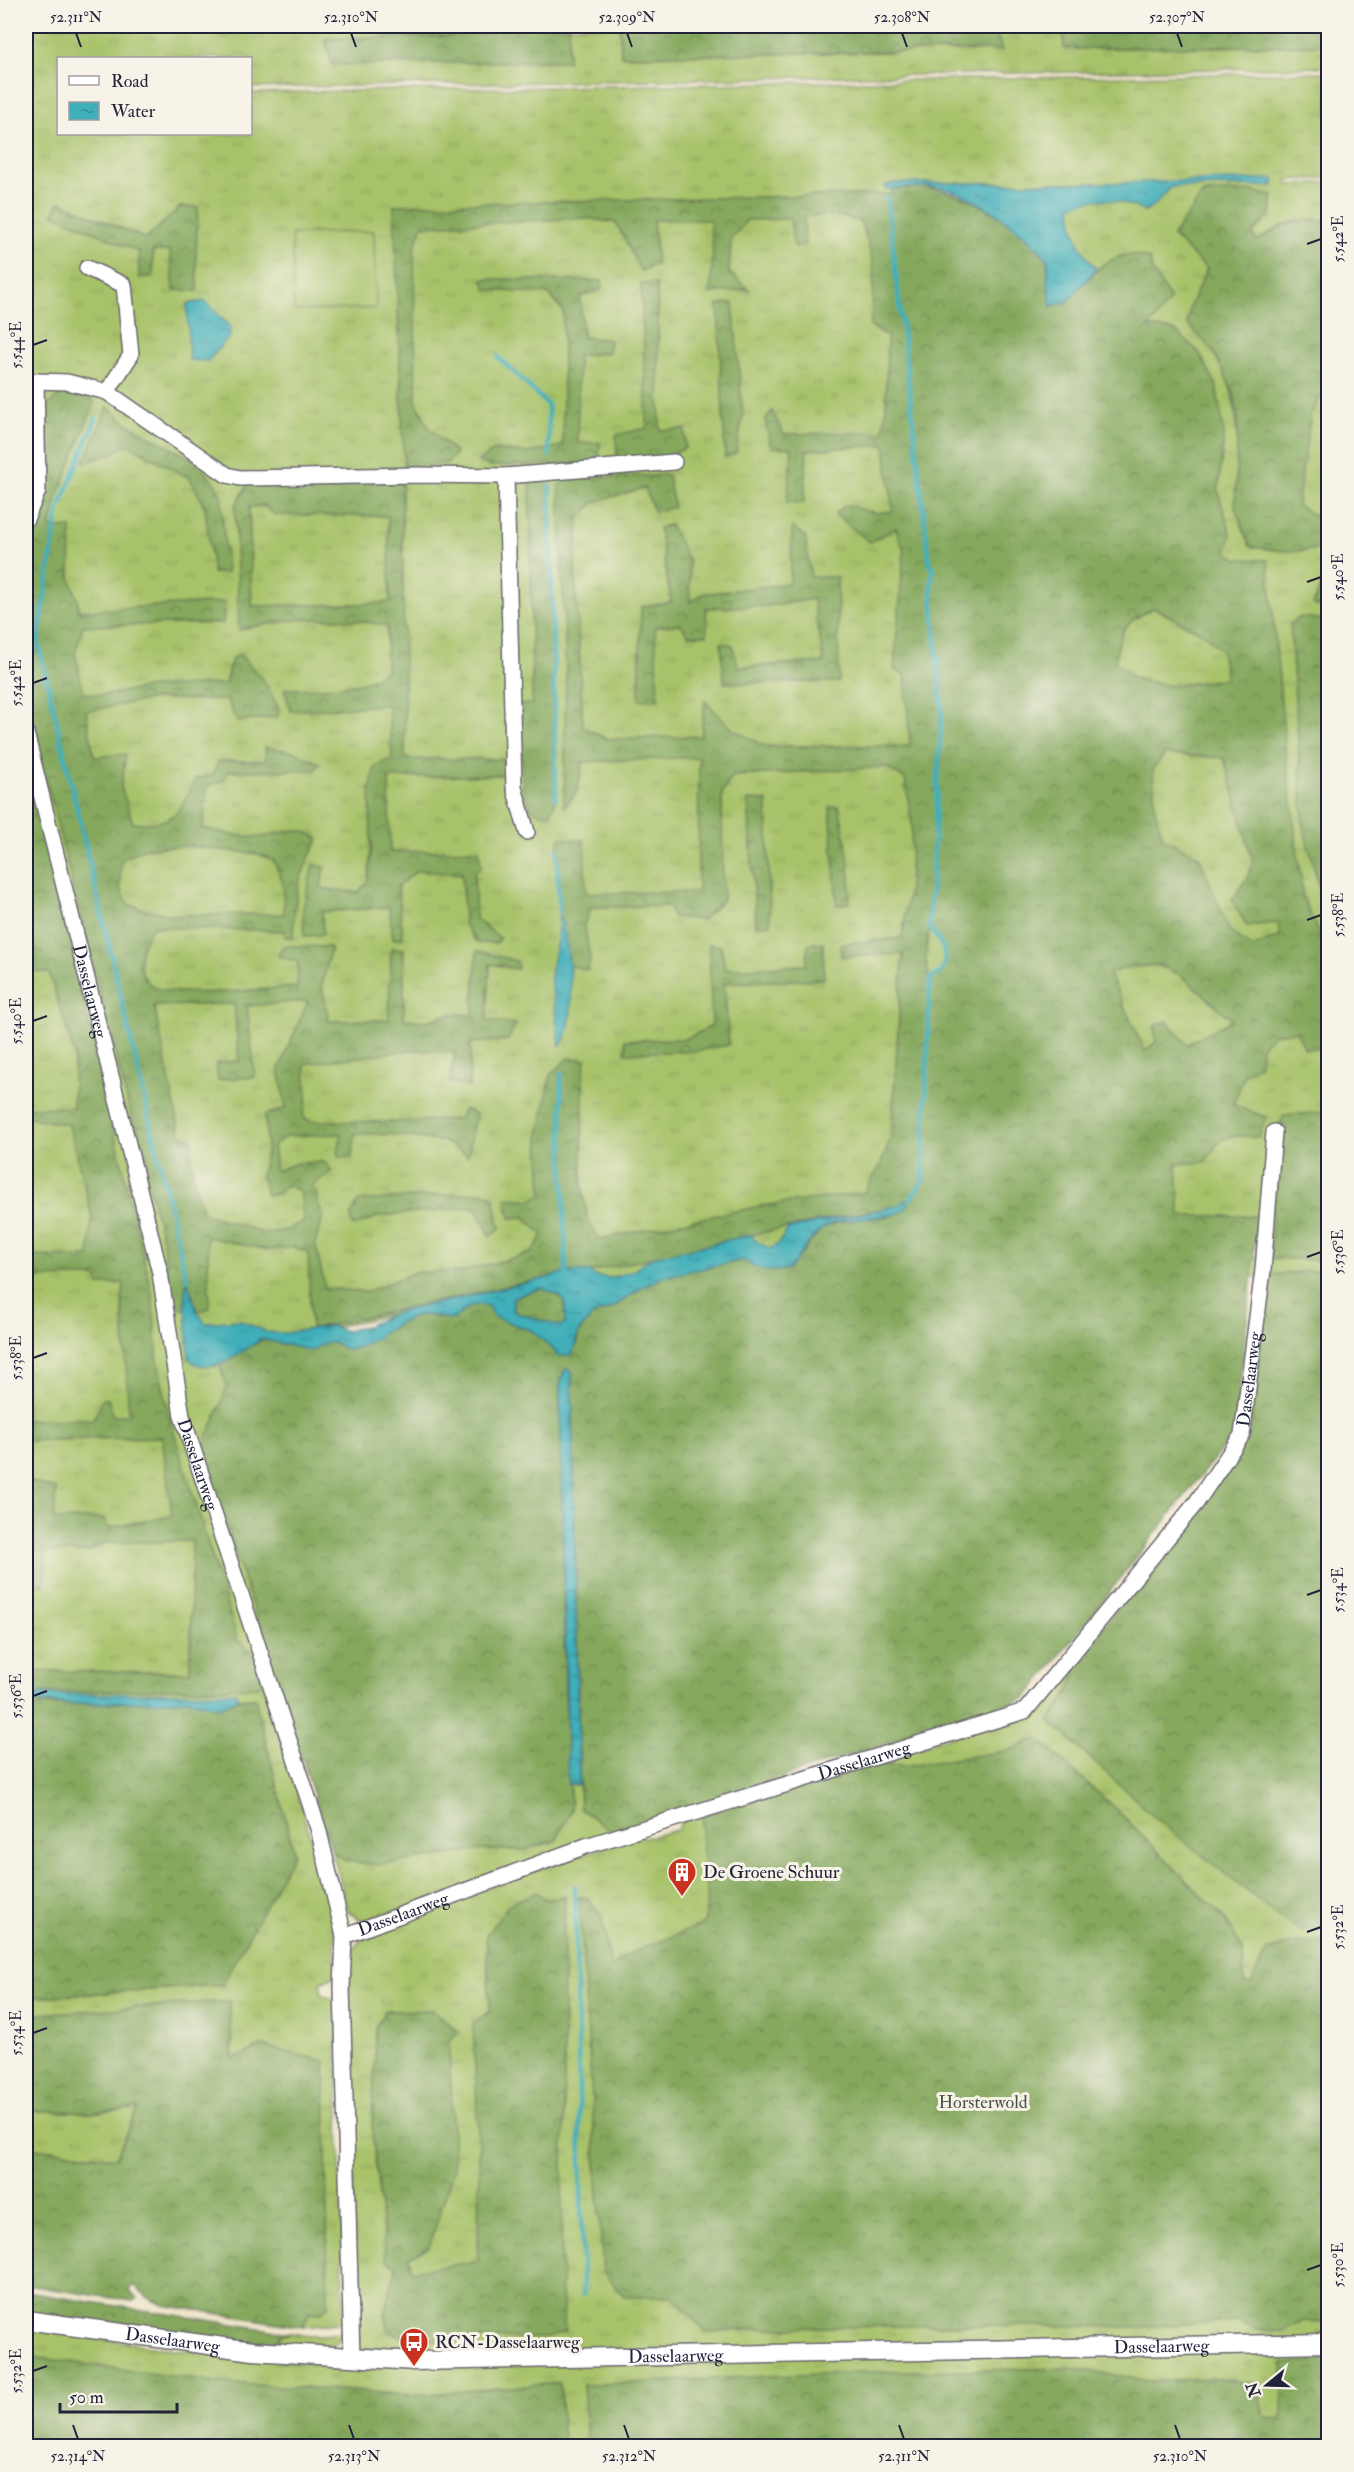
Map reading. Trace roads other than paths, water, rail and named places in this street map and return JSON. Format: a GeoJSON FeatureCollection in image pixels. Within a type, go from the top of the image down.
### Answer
{"type":"FeatureCollection","features":[{"type":"Feature","properties":{"kind":"street"},"geometry":{"type":"LineString","coordinates":[[87,268],[124,285],[131,355],[107,392]]}},
{"type":"Feature","properties":{"kind":"street"},"geometry":{"type":"LineString","coordinates":[[26,519],[38,491],[31,382],[67,382],[107,392],[227,476],[233,477],[506,476],[674,462]]}},
{"type":"Feature","properties":{"kind":"street"},"geometry":{"type":"LineString","coordinates":[[506,476],[514,788],[527,832]]}},
{"type":"Feature","properties":{"kind":"street","name":"Dasselaarweg"},"geometry":{"type":"LineString","coordinates":[[26,733],[160,1273],[182,1416],[318,1828],[344,1936],[586,1845],[1024,1711],[1196,1503],[1242,1435],[1263,1270],[1274,1132]]}},
{"type":"Feature","properties":{"kind":"street"},"geometry":{"type":"LineString","coordinates":[[344,1936],[342,1987],[352,2358]]}},
{"type":"Feature","properties":{"kind":"street","name":"Dasselaarweg"},"geometry":{"type":"LineString","coordinates":[[26,2320],[186,2343],[352,2358],[415,2361],[1329,2343]]}},
{"type":"Feature","properties":{"kind":"water"},"geometry":{"type":"Polygon","coordinates":[[[1274,179],[1274,186],[1171,187],[1154,206],[1144,211],[1108,200],[1090,200],[1071,206],[1078,239],[1096,269],[1067,302],[1051,306],[1048,260],[1027,238],[1000,216],[970,198],[941,188],[885,189],[885,185],[900,183],[1110,183],[1274,179]]]}},
{"type":"Feature","properties":{"kind":"water"},"geometry":{"type":"Polygon","coordinates":[[[205,301],[230,327],[230,336],[208,361],[189,360],[187,304],[205,301]]]}},
{"type":"Feature","properties":{"kind":"water"},"geometry":{"type":"Polygon","coordinates":[[[559,913],[566,942],[571,981],[570,1020],[560,1046],[550,975],[557,941],[559,913]]]}},
{"type":"Feature","properties":{"kind":"water"},"geometry":{"type":"Polygon","coordinates":[[[905,1200],[910,1200],[904,1211],[895,1214],[850,1219],[830,1224],[808,1242],[789,1269],[765,1270],[743,1260],[666,1276],[644,1286],[612,1308],[593,1315],[579,1331],[572,1355],[557,1356],[553,1349],[532,1331],[494,1317],[488,1306],[478,1305],[470,1307],[454,1319],[428,1315],[416,1316],[367,1343],[347,1350],[337,1344],[325,1343],[312,1351],[262,1339],[217,1365],[207,1366],[189,1359],[185,1290],[187,1280],[197,1311],[205,1323],[240,1320],[266,1332],[285,1333],[331,1326],[346,1331],[369,1325],[395,1313],[566,1272],[590,1272],[595,1276],[610,1278],[631,1272],[653,1257],[751,1235],[757,1242],[770,1249],[779,1243],[788,1229],[897,1206],[905,1200]],[[541,1288],[514,1297],[512,1300],[514,1312],[559,1326],[565,1324],[565,1303],[556,1294],[541,1288]]]}},
{"type":"Feature","properties":{"kind":"water"},"geometry":{"type":"Polygon","coordinates":[[[565,1369],[572,1372],[579,1785],[568,1784],[560,1386],[565,1369]]]}},
{"type":"Feature","properties":{"kind":"water"},"geometry":{"type":"Polygon","coordinates":[[[236,1692],[238,1699],[219,1707],[191,1700],[70,1704],[26,1702],[26,1695],[236,1692]]]}},
{"type":"Feature","properties":{"kind":"waterway"},"geometry":{"type":"LineString","coordinates":[[887,198],[930,566],[934,567],[931,585],[942,709],[929,927],[942,947],[945,958],[943,970],[930,979],[923,1180],[910,1200]]}},
{"type":"Feature","properties":{"kind":"waterway"},"geometry":{"type":"LineString","coordinates":[[498,357],[548,405],[549,455]]}},
{"type":"Feature","properties":{"kind":"waterway"},"geometry":{"type":"LineString","coordinates":[[96,419],[58,511],[38,642],[187,1280]]}},
{"type":"Feature","properties":{"kind":"waterway"},"geometry":{"type":"LineString","coordinates":[[550,486],[556,798]]}},
{"type":"Feature","properties":{"kind":"waterway"},"geometry":{"type":"LineString","coordinates":[[557,849],[559,913]]}},
{"type":"Feature","properties":{"kind":"waterway"},"geometry":{"type":"LineString","coordinates":[[561,1073],[566,1272]]}},
{"type":"Feature","properties":{"kind":"waterway"},"geometry":{"type":"LineString","coordinates":[[575,1886],[583,2294]]}},
{"type":"Feature","properties":{"kind":"place","name":"De Groene Schuur"},"geometry":{"type":"Point","coordinates":[682,1898]}},
{"type":"Feature","properties":{"kind":"place","name":"RCN-Dasselaarweg"},"geometry":{"type":"Point","coordinates":[414,2368]}},
{"type":"Feature","properties":{"kind":"park label","name":"Horsterwold"},"geometry":{"type":"Point","coordinates":[983,2102]}}]}
